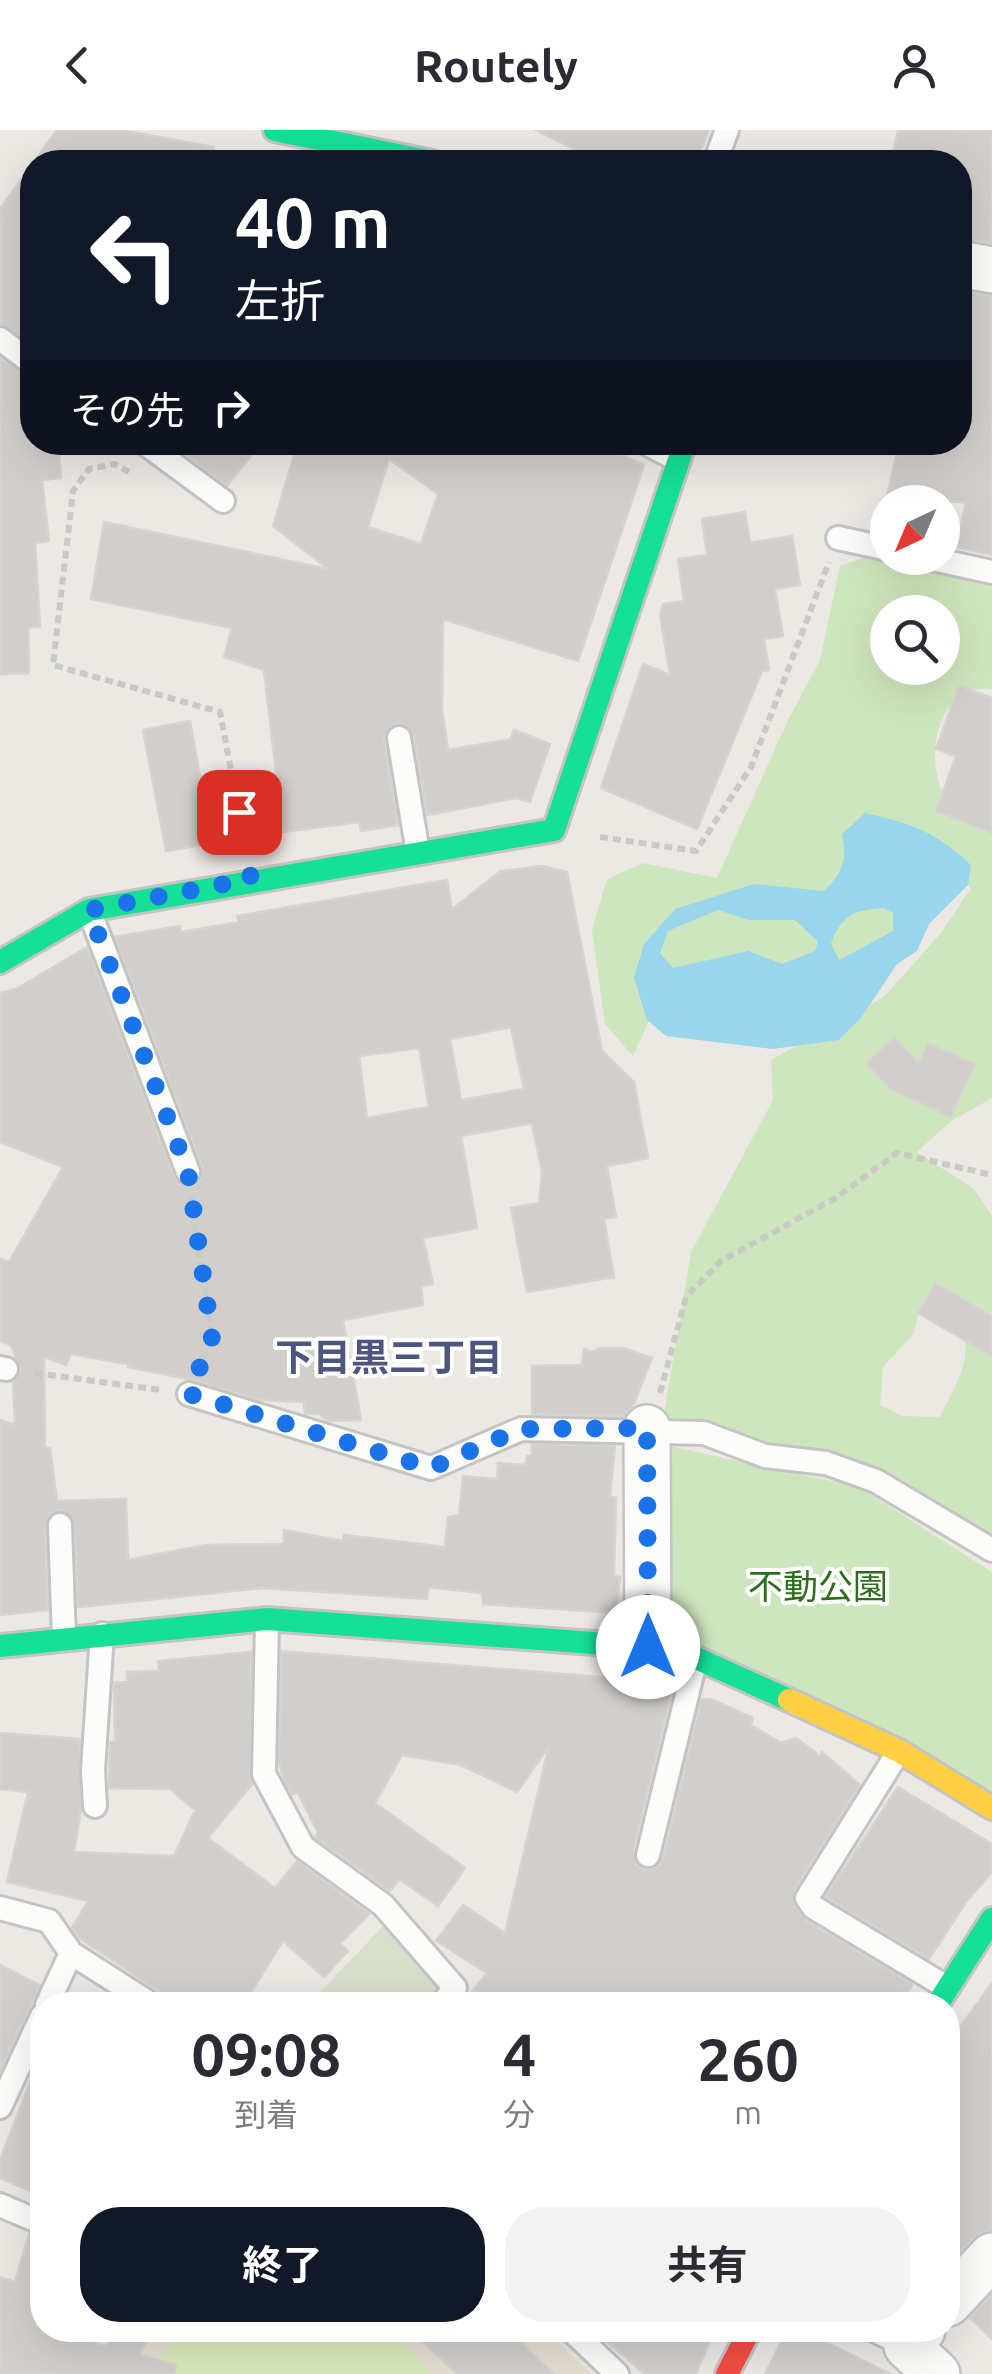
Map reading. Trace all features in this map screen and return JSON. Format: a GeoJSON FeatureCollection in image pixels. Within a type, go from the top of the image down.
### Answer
{"type":"FeatureCollection","features":[{"type":"Feature","properties":{"kind":"street"},"geometry":{"type":"LineString","coordinates":[[275,130],[322,150]]}},
{"type":"Feature","properties":{"kind":"street"},"geometry":{"type":"LineString","coordinates":[[0,962],[89,910],[251,879],[554,830],[681,455]]}},
{"type":"Feature","properties":{"kind":"street"},"geometry":{"type":"LineString","coordinates":[[647,1428],[648,1647]]}},
{"type":"Feature","properties":{"kind":"street"},"geometry":{"type":"LineString","coordinates":[[0,1646],[266,1618],[648,1647],[696,1658],[899,1750],[992,1808]]}},
{"type":"Feature","properties":{"kind":"street"},"geometry":{"type":"LineString","coordinates":[[945,1992],[992,1920]]}},
{"type":"Feature","properties":{"kind":"street"},"geometry":{"type":"LineString","coordinates":[[960,2290],[992,2256]]}},
{"type":"Feature","properties":{"kind":"street"},"geometry":{"type":"LineString","coordinates":[[727,2374],[744,2342]]}},
{"type":"Feature","properties":{"kind":"lane"},"geometry":{"type":"LineString","coordinates":[[161,455],[223,500]]}},
{"type":"Feature","properties":{"kind":"lane"},"geometry":{"type":"LineString","coordinates":[[838,538],[870,545]]}},
{"type":"Feature","properties":{"kind":"lane"},"geometry":{"type":"LineString","coordinates":[[960,565],[992,572]]}},
{"type":"Feature","properties":{"kind":"lane"},"geometry":{"type":"LineString","coordinates":[[400,738],[418,853]]}},
{"type":"Feature","properties":{"kind":"lane"},"geometry":{"type":"LineString","coordinates":[[89,910],[188,1172]]}},
{"type":"Feature","properties":{"kind":"lane"},"geometry":{"type":"LineString","coordinates":[[189,1394],[431,1468],[521,1429],[647,1428],[704,1433],[765,1456],[826,1463],[876,1482],[992,1550]]}},
{"type":"Feature","properties":{"kind":"lane"},"geometry":{"type":"LineString","coordinates":[[60,1524],[64,1639]]}},
{"type":"Feature","properties":{"kind":"lane"},"geometry":{"type":"LineString","coordinates":[[266,1618],[264,1774],[303,1847],[383,1906],[455,1988],[452,1992]]}},
{"type":"Feature","properties":{"kind":"lane"},"geometry":{"type":"LineString","coordinates":[[94,1806],[92,1770],[102,1634]]}},
{"type":"Feature","properties":{"kind":"lane"},"geometry":{"type":"LineString","coordinates":[[648,1855],[696,1658]]}},
{"type":"Feature","properties":{"kind":"lane"},"geometry":{"type":"LineString","coordinates":[[899,1750],[807,1898],[813,1907],[936,1992]]}},
{"type":"Feature","properties":{"kind":"lane"},"geometry":{"type":"LineString","coordinates":[[0,1908],[49,1920],[71,1954],[131,1992]]}},
{"type":"Feature","properties":{"kind":"lane"},"geometry":{"type":"LineString","coordinates":[[54,1992],[71,1954]]}},
{"type":"Feature","properties":{"kind":"lane"},"geometry":{"type":"LineString","coordinates":[[0,2107],[30,2042]]}},
{"type":"Feature","properties":{"kind":"lane"},"geometry":{"type":"LineString","coordinates":[[0,2205],[30,2217]]}},
{"type":"Feature","properties":{"kind":"lane"},"geometry":{"type":"LineString","coordinates":[[583,2342],[616,2374]]}},
{"type":"Feature","properties":{"kind":"path"},"geometry":{"type":"LineString","coordinates":[[132,474],[115,464],[89,469],[73,491],[53,664],[220,712],[251,879]]}},
{"type":"Feature","properties":{"kind":"path"},"geometry":{"type":"LineString","coordinates":[[554,830],[696,851],[752,766],[838,538]]}},
{"type":"Feature","properties":{"kind":"path"},"geometry":{"type":"LineString","coordinates":[[647,1428],[686,1298],[721,1261],[836,1198],[897,1154],[992,1174]]}},
{"type":"Feature","properties":{"kind":"path"},"geometry":{"type":"LineString","coordinates":[[3,1369],[189,1394],[212,1337],[188,1172]]}},
{"type":"Feature","properties":{"kind":"shaded area"},"geometry":{"type":"Polygon","coordinates":[[[145,2342],[558,2342],[591,2374],[125,2374],[145,2342]]]}},
{"type":"Feature","properties":{"kind":"green space"},"geometry":{"type":"Polygon","coordinates":[[[870,555],[870,575],[960,575],[960,572],[992,578],[992,689],[960,696],[949,707],[937,736],[935,753],[943,792],[992,832],[992,1098],[951,1121],[917,1152],[974,1189],[992,1216],[992,1540],[902,1482],[840,1455],[770,1445],[689,1419],[663,1420],[691,1252],[773,1100],[771,1060],[885,996],[941,933],[971,888],[949,870],[894,955],[660,997],[633,1056],[605,1024],[592,930],[607,879],[643,863],[717,878],[787,722],[820,660],[840,566],[870,555]],[[945,1296],[920,1307],[914,1333],[883,1367],[880,1405],[902,1416],[940,1417],[965,1356],[956,1314],[945,1296]]]}},
{"type":"Feature","properties":{"kind":"green space","name":"不動公園"},"geometry":{"type":"Polygon","coordinates":[[[669,1446],[859,1487],[992,1572],[992,1793],[664,1635],[669,1446]]]}},
{"type":"Feature","properties":{"kind":"green space"},"geometry":{"type":"Polygon","coordinates":[[[386,1923],[442,1992],[320,1992],[386,1923]]]}},
{"type":"Feature","properties":{"kind":"green space"},"geometry":{"type":"Polygon","coordinates":[[[169,2342],[403,2342],[432,2374],[154,2374],[169,2342]]]}},
{"type":"Feature","properties":{"kind":"water"},"geometry":{"type":"Polygon","coordinates":[[[865,813],[882,817],[934,837],[971,865],[968,885],[929,924],[917,951],[897,964],[861,1018],[839,1040],[773,1049],[666,1036],[647,1020],[634,978],[644,944],[675,909],[754,884],[824,891],[842,865],[842,834],[865,813]],[[883,908],[864,910],[844,920],[831,944],[839,960],[893,931],[893,913],[883,908]],[[718,910],[668,931],[660,953],[673,968],[748,951],[782,964],[815,951],[818,942],[795,920],[749,920],[718,910]]]}},
{"type":"Feature","properties":{"kind":"building"},"geometry":{"type":"Polygon","coordinates":[[[57,130],[120,130],[214,147],[214,150],[43,150],[57,130]]]}},
{"type":"Feature","properties":{"kind":"building"},"geometry":{"type":"Polygon","coordinates":[[[535,130],[709,130],[701,150],[576,150],[535,130]]]}},
{"type":"Feature","properties":{"kind":"building"},"geometry":{"type":"Polygon","coordinates":[[[898,130],[992,130],[992,243],[972,240],[972,150],[894,150],[898,130]]]}},
{"type":"Feature","properties":{"kind":"building"},"geometry":{"type":"Polygon","coordinates":[[[20,181],[20,337],[0,324],[0,209],[20,181]]]}},
{"type":"Feature","properties":{"kind":"building"},"geometry":{"type":"Polygon","coordinates":[[[972,293],[992,296],[992,555],[960,548],[966,502],[960,502],[960,485],[890,485],[896,455],[972,455],[972,293]]]}},
{"type":"Feature","properties":{"kind":"building"},"geometry":{"type":"Polygon","coordinates":[[[0,358],[20,370],[20,455],[59,455],[61,478],[42,480],[49,541],[35,543],[40,627],[28,627],[29,673],[0,674],[0,358]]]}},
{"type":"Feature","properties":{"kind":"building"},"geometry":{"type":"Polygon","coordinates":[[[186,455],[252,455],[227,486],[186,455]]]}},
{"type":"Feature","properties":{"kind":"building"},"geometry":{"type":"Polygon","coordinates":[[[294,455],[621,455],[644,465],[578,661],[443,619],[442,710],[448,750],[511,739],[514,730],[550,744],[530,802],[516,798],[427,815],[414,735],[398,723],[389,727],[384,739],[398,825],[361,831],[360,822],[283,832],[264,670],[224,657],[232,628],[91,599],[104,522],[328,569],[273,526],[294,455]],[[389,459],[368,527],[421,544],[438,494],[389,459]]]}},
{"type":"Feature","properties":{"kind":"building"},"geometry":{"type":"Polygon","coordinates":[[[745,512],[750,543],[792,536],[800,585],[775,589],[783,636],[764,639],[769,670],[762,671],[697,829],[601,788],[643,664],[670,675],[660,615],[663,604],[684,601],[678,559],[707,555],[702,519],[745,512]]]}},
{"type":"Feature","properties":{"kind":"building"},"geometry":{"type":"Polygon","coordinates":[[[959,686],[992,698],[992,833],[936,811],[956,756],[936,749],[959,686]]]}},
{"type":"Feature","properties":{"kind":"building"},"geometry":{"type":"Polygon","coordinates":[[[190,721],[206,810],[218,808],[224,841],[166,851],[143,730],[190,721]]]}},
{"type":"Feature","properties":{"kind":"building"},"geometry":{"type":"Polygon","coordinates":[[[542,866],[567,872],[602,1051],[634,1082],[648,1158],[607,1166],[616,1217],[604,1219],[614,1277],[527,1292],[511,1208],[539,1203],[542,1172],[532,1123],[461,1136],[477,1228],[423,1238],[433,1284],[421,1286],[423,1305],[343,1320],[361,1420],[328,1421],[319,1414],[305,1414],[304,1402],[260,1400],[128,1364],[71,1354],[66,1365],[44,1357],[45,1448],[50,1448],[57,1501],[126,1499],[128,1560],[206,1545],[284,1544],[284,1530],[343,1541],[344,1535],[445,1547],[448,1517],[459,1515],[463,1476],[497,1479],[498,1463],[525,1465],[527,1456],[532,1456],[532,1444],[615,1446],[610,1496],[616,1498],[614,1576],[620,1577],[616,1613],[483,1604],[482,1593],[428,1587],[427,1599],[264,1588],[78,1607],[75,1524],[60,1510],[51,1513],[45,1525],[48,1610],[0,1615],[0,1420],[15,1425],[13,1382],[21,1370],[11,1345],[0,1341],[0,1259],[9,1262],[63,1167],[0,1142],[0,993],[16,989],[87,947],[174,1177],[179,1184],[192,1186],[200,1181],[202,1167],[115,937],[180,926],[181,932],[239,922],[237,916],[447,880],[452,909],[501,871],[542,866]],[[511,1027],[450,1039],[461,1100],[524,1089],[511,1027]],[[419,1048],[359,1056],[367,1118],[429,1107],[419,1048]]]}},
{"type":"Feature","properties":{"kind":"building"},"geometry":{"type":"Polygon","coordinates":[[[894,1037],[919,1064],[928,1043],[975,1064],[951,1117],[890,1089],[866,1063],[894,1037]]]}},
{"type":"Feature","properties":{"kind":"building"},"geometry":{"type":"Polygon","coordinates":[[[935,1283],[992,1316],[992,1356],[918,1313],[935,1283]]]}},
{"type":"Feature","properties":{"kind":"building"},"geometry":{"type":"Polygon","coordinates":[[[599,1348],[623,1348],[652,1358],[633,1406],[624,1416],[532,1414],[532,1366],[582,1365],[584,1349],[594,1352],[599,1348]]]}},
{"type":"Feature","properties":{"kind":"building"},"geometry":{"type":"Polygon","coordinates":[[[281,1651],[674,1683],[633,1851],[637,1865],[645,1870],[658,1866],[663,1859],[701,1700],[711,1699],[753,1718],[751,1725],[781,1743],[796,1738],[820,1756],[822,1752],[860,1785],[794,1890],[794,1905],[805,1920],[913,1984],[908,1992],[472,1992],[487,1973],[436,1941],[463,1905],[505,1933],[549,1746],[517,1792],[461,1765],[402,1755],[375,1803],[465,1868],[438,1906],[399,1879],[390,1891],[315,1837],[318,1833],[298,1793],[292,1794],[283,1778],[279,1761],[281,1651]]]}},
{"type":"Feature","properties":{"kind":"building"},"geometry":{"type":"Polygon","coordinates":[[[251,1652],[252,1784],[208,1838],[275,1888],[297,1861],[369,1914],[340,1944],[348,1951],[324,1977],[283,1941],[251,1992],[160,1992],[79,1938],[72,1928],[88,1901],[7,1882],[28,1792],[0,1789],[0,1733],[80,1739],[81,1809],[74,1852],[174,1856],[195,1810],[170,1789],[109,1788],[110,1742],[115,1742],[114,1683],[127,1682],[127,1672],[159,1671],[158,1661],[251,1652]]]}},
{"type":"Feature","properties":{"kind":"building"},"geometry":{"type":"Polygon","coordinates":[[[898,1787],[992,1844],[992,1872],[966,1902],[929,1959],[825,1897],[898,1787]]]}},
{"type":"Feature","properties":{"kind":"building"},"geometry":{"type":"Polygon","coordinates":[[[0,1965],[40,1985],[37,1992],[30,1992],[30,2006],[0,2071],[0,1965]]]}},
{"type":"Feature","properties":{"kind":"building"},"geometry":{"type":"Polygon","coordinates":[[[992,1983],[992,2230],[973,2238],[960,2252],[960,2025],[992,1983]]]}},
{"type":"Feature","properties":{"kind":"building"},"geometry":{"type":"Polygon","coordinates":[[[30,2082],[30,2191],[0,2178],[0,2160],[30,2082]]]}},
{"type":"Feature","properties":{"kind":"building"},"geometry":{"type":"Polygon","coordinates":[[[29,2234],[30,2342],[91,2342],[107,2346],[108,2342],[145,2342],[140,2355],[176,2365],[174,2374],[0,2374],[0,2277],[15,2282],[29,2234]]]}},
{"type":"Feature","properties":{"kind":"building"},"geometry":{"type":"Polygon","coordinates":[[[992,2294],[992,2339],[970,2318],[992,2294]]]}},
{"type":"Feature","properties":{"kind":"building"},"geometry":{"type":"Polygon","coordinates":[[[423,2342],[520,2342],[554,2374],[457,2374],[423,2342]]]}},
{"type":"Feature","properties":{"kind":"building"},"geometry":{"type":"Polygon","coordinates":[[[607,2342],[710,2342],[696,2374],[645,2374],[607,2342]]]}},
{"type":"Feature","properties":{"kind":"building"},"geometry":{"type":"Polygon","coordinates":[[[781,2342],[826,2342],[891,2374],[765,2374],[781,2342]]]}},
{"type":"Feature","properties":{"kind":"traffic: fast"},"geometry":{"type":"LineString","coordinates":[[275,130],[373,150]]}},
{"type":"Feature","properties":{"kind":"traffic: fast"},"geometry":{"type":"LineString","coordinates":[[0,962],[89,910],[554,830],[681,455]]}},
{"type":"Feature","properties":{"kind":"traffic: fast"},"geometry":{"type":"LineString","coordinates":[[0,1646],[267,1619],[648,1647],[685,1653],[789,1700]]}},
{"type":"Feature","properties":{"kind":"traffic: fast"},"geometry":{"type":"LineString","coordinates":[[945,1992],[992,1919]]}},
{"type":"Feature","properties":{"kind":"traffic: slow"},"geometry":{"type":"LineString","coordinates":[[789,1700],[899,1751],[992,1808]]}},
{"type":"Feature","properties":{"kind":"traffic: jam"},"geometry":{"type":"LineString","coordinates":[[727,2374],[744,2342]]}},
{"type":"Feature","properties":{"kind":"district","name":"下目黒三丁目"},"geometry":{"type":"Point","coordinates":[389,1357]}},
{"type":"Feature","properties":{"kind":"route"},"geometry":{"type":"LineString","coordinates":[[239,812],[251,879],[89,910],[188,1172],[212,1337],[189,1394],[431,1468],[521,1429],[647,1428],[648,1647]]}}]}
